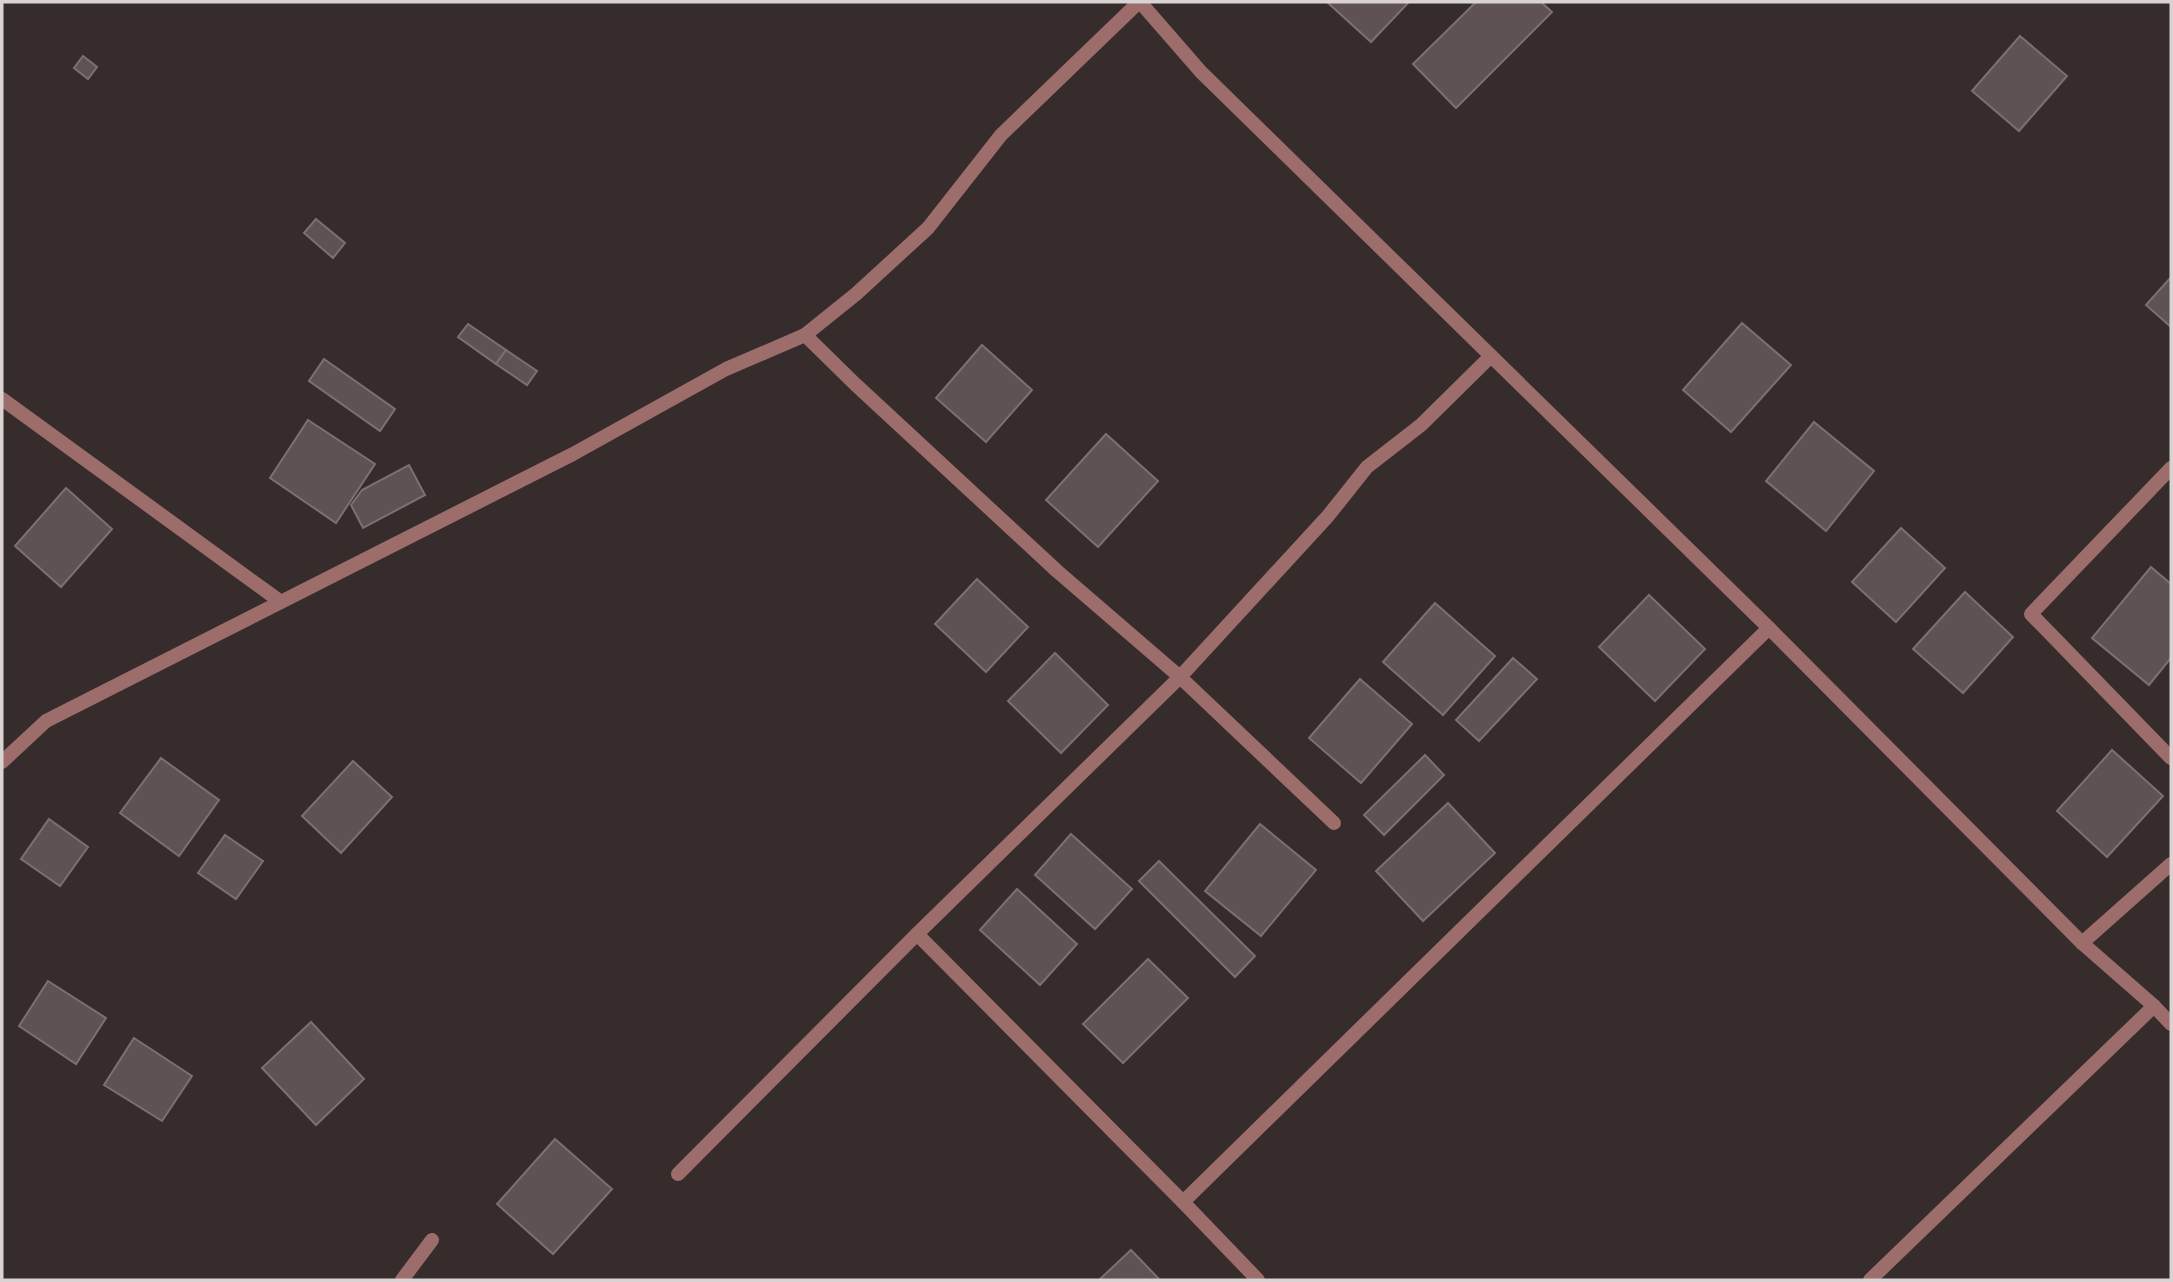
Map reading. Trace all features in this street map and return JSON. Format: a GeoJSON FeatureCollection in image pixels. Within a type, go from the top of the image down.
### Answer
{"type":"FeatureCollection","features":[{"type":"Feature","properties":{"kind":"street"},"geometry":{"type":"LineString","coordinates":[[2,762],[46,721],[573,454],[726,369],[805,335],[856,295],[928,228],[1001,135],[1139,2],[1201,72],[1769,628],[2082,943],[2171,1024]]}},
{"type":"Feature","properties":{"kind":"street"},"geometry":{"type":"LineString","coordinates":[[805,335],[1057,571],[1180,677],[1334,823]]}},
{"type":"Feature","properties":{"kind":"street"},"geometry":{"type":"LineString","coordinates":[[678,1174],[917,934],[1180,677],[1328,516],[1367,467],[1421,425],[1490,356]]}},
{"type":"Feature","properties":{"kind":"street"},"geometry":{"type":"LineString","coordinates":[[2,399],[281,602]]}},
{"type":"Feature","properties":{"kind":"street"},"geometry":{"type":"LineString","coordinates":[[2171,468],[2031,614],[2171,758]]}},
{"type":"Feature","properties":{"kind":"street"},"geometry":{"type":"LineString","coordinates":[[1183,1202],[1769,628]]}},
{"type":"Feature","properties":{"kind":"street"},"geometry":{"type":"LineString","coordinates":[[2082,943],[2171,864]]}},
{"type":"Feature","properties":{"kind":"street"},"geometry":{"type":"LineString","coordinates":[[917,934],[1258,1280]]}},
{"type":"Feature","properties":{"kind":"street"},"geometry":{"type":"LineString","coordinates":[[1870,1280],[2154,1006]]}},
{"type":"Feature","properties":{"kind":"street"},"geometry":{"type":"LineString","coordinates":[[402,1280],[432,1240]]}},
{"type":"Feature","properties":{"kind":"building"},"geometry":{"type":"Polygon","coordinates":[[[1327,2],[1409,2],[1371,42],[1327,2]]]}},
{"type":"Feature","properties":{"kind":"building"},"geometry":{"type":"Polygon","coordinates":[[[1476,2],[1541,2],[1552,12],[1456,108],[1413,64],[1476,2]]]}},
{"type":"Feature","properties":{"kind":"building"},"geometry":{"type":"Polygon","coordinates":[[[2020,36],[2067,76],[2019,131],[1972,91],[2020,36]]]}},
{"type":"Feature","properties":{"kind":"building"},"geometry":{"type":"Polygon","coordinates":[[[83,56],[97,67],[88,79],[74,68],[83,56]]]}},
{"type":"Feature","properties":{"kind":"building"},"geometry":{"type":"Polygon","coordinates":[[[316,219],[345,243],[333,258],[304,233],[316,219]]]}},
{"type":"Feature","properties":{"kind":"building"},"geometry":{"type":"Polygon","coordinates":[[[2171,277],[2171,327],[2146,305],[2171,277]]]}},
{"type":"Feature","properties":{"kind":"building"},"geometry":{"type":"Polygon","coordinates":[[[1742,323],[1791,365],[1731,432],[1683,390],[1742,323]]]}},
{"type":"Feature","properties":{"kind":"building"},"geometry":{"type":"Polygon","coordinates":[[[468,324],[506,350],[496,364],[458,337],[468,324]]]}},
{"type":"Feature","properties":{"kind":"building"},"geometry":{"type":"Polygon","coordinates":[[[982,345],[1032,390],[986,442],[936,398],[982,345]]]}},
{"type":"Feature","properties":{"kind":"building"},"geometry":{"type":"Polygon","coordinates":[[[506,350],[537,371],[527,385],[496,364],[506,350]]]}},
{"type":"Feature","properties":{"kind":"building"},"geometry":{"type":"Polygon","coordinates":[[[324,359],[395,409],[380,431],[309,381],[324,359]]]}},
{"type":"Feature","properties":{"kind":"building"},"geometry":{"type":"Polygon","coordinates":[[[308,420],[375,464],[336,523],[270,478],[308,420]]]}},
{"type":"Feature","properties":{"kind":"building"},"geometry":{"type":"Polygon","coordinates":[[[1814,422],[1874,471],[1826,531],[1766,481],[1814,422]]]}},
{"type":"Feature","properties":{"kind":"building"},"geometry":{"type":"Polygon","coordinates":[[[1106,434],[1158,481],[1098,547],[1046,500],[1106,434]]]}},
{"type":"Feature","properties":{"kind":"building"},"geometry":{"type":"Polygon","coordinates":[[[409,465],[425,495],[363,528],[351,505],[362,490],[409,465]]]}},
{"type":"Feature","properties":{"kind":"building"},"geometry":{"type":"Polygon","coordinates":[[[66,488],[112,529],[61,587],[15,546],[66,488]]]}},
{"type":"Feature","properties":{"kind":"building"},"geometry":{"type":"Polygon","coordinates":[[[1901,528],[1945,568],[1896,622],[1852,582],[1901,528]]]}},
{"type":"Feature","properties":{"kind":"building"},"geometry":{"type":"Polygon","coordinates":[[[2151,567],[2171,584],[2171,658],[2149,685],[2092,638],[2151,567]]]}},
{"type":"Feature","properties":{"kind":"building"},"geometry":{"type":"Polygon","coordinates":[[[977,579],[1028,627],[986,672],[935,624],[977,579]]]}},
{"type":"Feature","properties":{"kind":"building"},"geometry":{"type":"Polygon","coordinates":[[[1965,592],[2013,637],[1963,693],[1913,649],[1965,592]]]}},
{"type":"Feature","properties":{"kind":"building"},"geometry":{"type":"Polygon","coordinates":[[[1649,595],[1705,649],[1655,701],[1599,647],[1649,595]]]}},
{"type":"Feature","properties":{"kind":"building"},"geometry":{"type":"Polygon","coordinates":[[[1435,603],[1495,656],[1443,715],[1383,662],[1435,603]]]}},
{"type":"Feature","properties":{"kind":"building"},"geometry":{"type":"Polygon","coordinates":[[[1055,653],[1108,705],[1061,753],[1008,701],[1055,653]]]}},
{"type":"Feature","properties":{"kind":"building"},"geometry":{"type":"Polygon","coordinates":[[[1513,658],[1537,679],[1479,741],[1456,720],[1513,658]]]}},
{"type":"Feature","properties":{"kind":"building"},"geometry":{"type":"Polygon","coordinates":[[[1360,679],[1412,724],[1361,783],[1309,738],[1360,679]]]}},
{"type":"Feature","properties":{"kind":"building"},"geometry":{"type":"Polygon","coordinates":[[[2112,750],[2163,796],[2107,857],[2057,811],[2112,750]]]}},
{"type":"Feature","properties":{"kind":"building"},"geometry":{"type":"Polygon","coordinates":[[[1425,755],[1444,775],[1384,835],[1364,815],[1425,755]]]}},
{"type":"Feature","properties":{"kind":"building"},"geometry":{"type":"Polygon","coordinates":[[[161,758],[219,800],[179,856],[120,813],[161,758]]]}},
{"type":"Feature","properties":{"kind":"building"},"geometry":{"type":"Polygon","coordinates":[[[353,761],[392,797],[341,853],[302,816],[353,761]]]}},
{"type":"Feature","properties":{"kind":"building"},"geometry":{"type":"Polygon","coordinates":[[[1448,803],[1495,853],[1423,921],[1376,871],[1448,803]]]}},
{"type":"Feature","properties":{"kind":"building"},"geometry":{"type":"Polygon","coordinates":[[[49,819],[88,847],[60,886],[21,859],[49,819]]]}},
{"type":"Feature","properties":{"kind":"building"},"geometry":{"type":"Polygon","coordinates":[[[1260,824],[1316,870],[1261,936],[1205,891],[1260,824]]]}},
{"type":"Feature","properties":{"kind":"building"},"geometry":{"type":"Polygon","coordinates":[[[1071,834],[1132,889],[1095,929],[1035,875],[1071,834]]]}},
{"type":"Feature","properties":{"kind":"building"},"geometry":{"type":"Polygon","coordinates":[[[225,835],[263,861],[236,899],[198,873],[225,835]]]}},
{"type":"Feature","properties":{"kind":"building"},"geometry":{"type":"Polygon","coordinates":[[[1159,861],[1255,956],[1235,977],[1139,881],[1159,861]]]}},
{"type":"Feature","properties":{"kind":"building"},"geometry":{"type":"Polygon","coordinates":[[[1017,889],[1077,944],[1040,985],[980,930],[1017,889]]]}},
{"type":"Feature","properties":{"kind":"building"},"geometry":{"type":"Polygon","coordinates":[[[1148,959],[1188,998],[1123,1063],[1083,1024],[1148,959]]]}},
{"type":"Feature","properties":{"kind":"building"},"geometry":{"type":"Polygon","coordinates":[[[48,981],[106,1018],[76,1064],[19,1026],[48,981]]]}},
{"type":"Feature","properties":{"kind":"building"},"geometry":{"type":"Polygon","coordinates":[[[311,1022],[364,1079],[316,1125],[262,1068],[311,1022]]]}},
{"type":"Feature","properties":{"kind":"building"},"geometry":{"type":"Polygon","coordinates":[[[134,1038],[192,1076],[162,1121],[104,1085],[134,1038]]]}},
{"type":"Feature","properties":{"kind":"building"},"geometry":{"type":"Polygon","coordinates":[[[555,1139],[612,1189],[553,1254],[497,1204],[555,1139]]]}},
{"type":"Feature","properties":{"kind":"building"},"geometry":{"type":"Polygon","coordinates":[[[1131,1250],[1160,1280],[1099,1280],[1131,1250]]]}}]}
